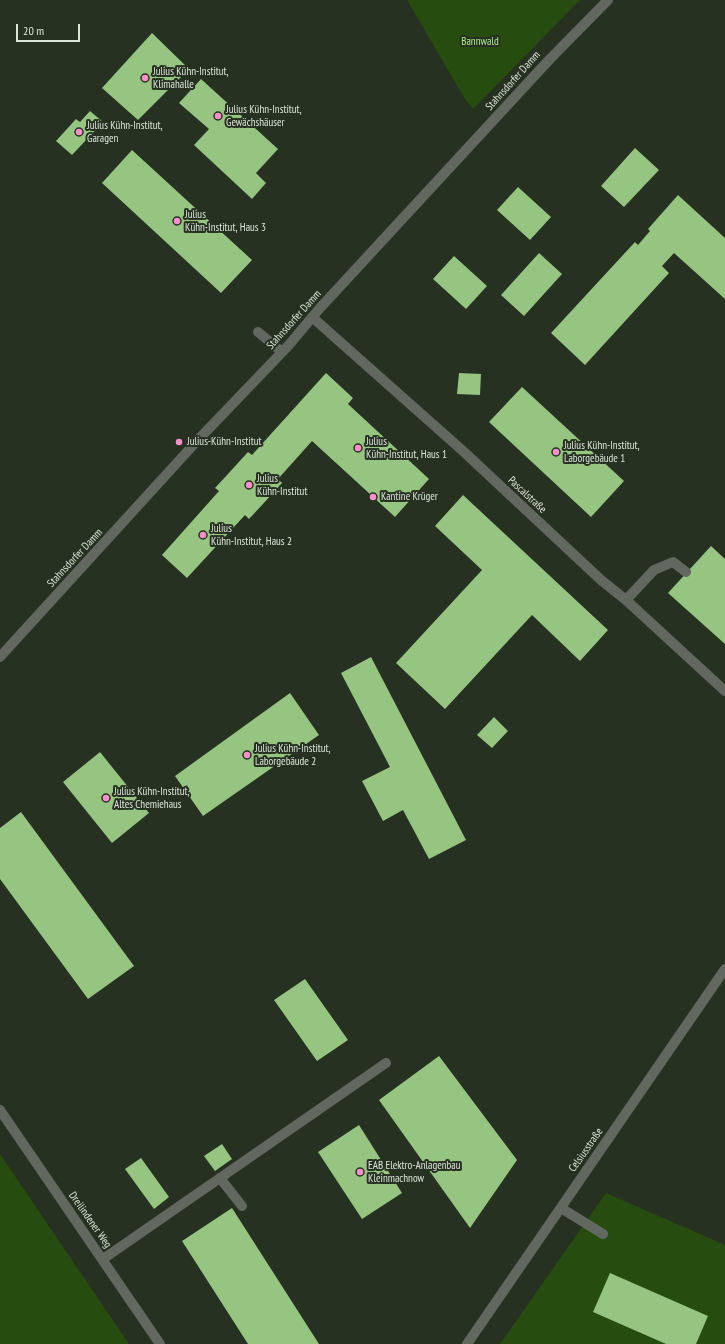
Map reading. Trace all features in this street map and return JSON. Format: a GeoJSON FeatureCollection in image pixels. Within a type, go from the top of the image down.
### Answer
{"type":"FeatureCollection","features":[{"type":"Feature","properties":{"kind":"street","name":"Stahnsdorfer Damm"},"geometry":{"type":"LineString","coordinates":[[0,657],[196,442],[282,352],[312,317],[548,60],[608,0]]}},
{"type":"Feature","properties":{"kind":"street","name":"Pascalstraße"},"geometry":{"type":"LineString","coordinates":[[312,317],[463,451],[601,580],[626,600],[725,691]]}},
{"type":"Feature","properties":{"kind":"street"},"geometry":{"type":"LineString","coordinates":[[258,332],[282,352]]}},
{"type":"Feature","properties":{"kind":"street"},"geometry":{"type":"LineString","coordinates":[[626,600],[654,570],[664,565],[673,562],[686,572]]}},
{"type":"Feature","properties":{"kind":"street","name":"Celsiusstraße"},"geometry":{"type":"LineString","coordinates":[[467,1344],[725,969]]}},
{"type":"Feature","properties":{"kind":"street"},"geometry":{"type":"LineString","coordinates":[[103,1259],[386,1063]]}},
{"type":"Feature","properties":{"kind":"street","name":"Dreilindener Weg"},"geometry":{"type":"LineString","coordinates":[[0,1110],[160,1344]]}},
{"type":"Feature","properties":{"kind":"street"},"geometry":{"type":"LineString","coordinates":[[220,1178],[242,1206]]}},
{"type":"Feature","properties":{"kind":"street"},"geometry":{"type":"LineString","coordinates":[[560,1208],[603,1234]]}},
{"type":"Feature","properties":{"kind":"green space","name":"Bannwald"},"geometry":{"type":"Polygon","coordinates":[[[407,0],[580,0],[473,109],[465,99],[407,0]]]}},
{"type":"Feature","properties":{"kind":"green space"},"geometry":{"type":"Polygon","coordinates":[[[0,1154],[129,1344],[0,1344],[0,1154]]]}},
{"type":"Feature","properties":{"kind":"green space"},"geometry":{"type":"Polygon","coordinates":[[[606,1193],[725,1245],[725,1344],[500,1344],[606,1193]]]}},
{"type":"Feature","properties":{"kind":"building","name":"Julius Kühn-Institut, Klimahalle"},"geometry":{"type":"Polygon","coordinates":[[[152,33],[189,69],[138,120],[102,88],[152,33]]]}},
{"type":"Feature","properties":{"kind":"building","name":"Julius Kühn-Institut, Gewächshäuser"},"geometry":{"type":"Polygon","coordinates":[[[201,79],[278,149],[256,173],[266,183],[252,199],[194,145],[209,129],[179,103],[201,79]]]}},
{"type":"Feature","properties":{"kind":"building","name":"Julius Kühn-Institut, Garagen"},"geometry":{"type":"Polygon","coordinates":[[[90,111],[103,122],[72,155],[56,141],[76,119],[80,122],[90,111]]]}},
{"type":"Feature","properties":{"kind":"building"},"geometry":{"type":"Polygon","coordinates":[[[635,148],[659,170],[624,207],[601,186],[635,148]]]}},
{"type":"Feature","properties":{"kind":"building","name":"Julius Kühn-Institut, Haus 3"},"geometry":{"type":"Polygon","coordinates":[[[132,150],[252,260],[221,293],[102,183],[132,150]]]}},
{"type":"Feature","properties":{"kind":"building"},"geometry":{"type":"Polygon","coordinates":[[[518,187],[551,217],[530,240],[497,210],[518,187]]]}},
{"type":"Feature","properties":{"kind":"building"},"geometry":{"type":"Polygon","coordinates":[[[678,195],[725,238],[725,299],[674,253],[662,266],[669,273],[585,365],[551,333],[635,242],[638,245],[650,231],[648,229],[678,195]]]}},
{"type":"Feature","properties":{"kind":"building"},"geometry":{"type":"Polygon","coordinates":[[[539,253],[562,274],[524,316],[501,295],[539,253]]]}},
{"type":"Feature","properties":{"kind":"building"},"geometry":{"type":"Polygon","coordinates":[[[454,256],[487,286],[466,309],[433,279],[454,256]]]}},
{"type":"Feature","properties":{"kind":"building","name":"Julius Kühn-Institut, Haus 1"},"geometry":{"type":"Polygon","coordinates":[[[326,373],[353,398],[348,404],[429,479],[395,517],[312,441],[278,479],[282,483],[262,505],[249,519],[245,515],[187,578],[162,555],[219,491],[215,488],[248,452],[252,455],[326,373]]]}},
{"type":"Feature","properties":{"kind":"building"},"geometry":{"type":"Polygon","coordinates":[[[459,373],[481,374],[480,395],[457,394],[459,373]]]}},
{"type":"Feature","properties":{"kind":"building","name":"Julius Kühn-Institut, Laborgebäude 1"},"geometry":{"type":"Polygon","coordinates":[[[522,387],[624,481],[591,517],[489,422],[522,387]]]}},
{"type":"Feature","properties":{"kind":"building"},"geometry":{"type":"Polygon","coordinates":[[[463,495],[608,630],[580,661],[532,615],[445,709],[396,663],[482,570],[435,526],[463,495]]]}},
{"type":"Feature","properties":{"kind":"building"},"geometry":{"type":"Polygon","coordinates":[[[711,546],[725,559],[725,644],[668,593],[711,546]]]}},
{"type":"Feature","properties":{"kind":"building"},"geometry":{"type":"Polygon","coordinates":[[[371,657],[466,840],[429,859],[403,810],[383,821],[362,781],[390,767],[341,673],[371,657]]]}},
{"type":"Feature","properties":{"kind":"building","name":"Julius Kühn-Institut, Laborgebäude 2"},"geometry":{"type":"Polygon","coordinates":[[[290,693],[319,735],[203,816],[175,776],[290,693]]]}},
{"type":"Feature","properties":{"kind":"building"},"geometry":{"type":"Polygon","coordinates":[[[494,717],[508,731],[492,748],[477,735],[494,717]]]}},
{"type":"Feature","properties":{"kind":"building","name":"Julius Kühn-Institut, Altes Chemiehaus"},"geometry":{"type":"Polygon","coordinates":[[[100,752],[149,813],[112,843],[63,782],[100,752]]]}},
{"type":"Feature","properties":{"kind":"building"},"geometry":{"type":"Polygon","coordinates":[[[21,812],[134,966],[88,999],[0,879],[0,828],[21,812]]]}},
{"type":"Feature","properties":{"kind":"building"},"geometry":{"type":"Polygon","coordinates":[[[305,979],[348,1040],[317,1061],[274,1000],[305,979]]]}},
{"type":"Feature","properties":{"kind":"building"},"geometry":{"type":"Polygon","coordinates":[[[439,1056],[517,1160],[470,1228],[379,1100],[439,1056]]]}},
{"type":"Feature","properties":{"kind":"building","name":"EAB Elektro-Anlagenbau Kleinmachnow"},"geometry":{"type":"Polygon","coordinates":[[[359,1125],[402,1193],[362,1219],[318,1152],[359,1125]]]}},
{"type":"Feature","properties":{"kind":"building"},"geometry":{"type":"Polygon","coordinates":[[[222,1144],[232,1159],[215,1171],[204,1156],[222,1144]]]}},
{"type":"Feature","properties":{"kind":"building"},"geometry":{"type":"Polygon","coordinates":[[[141,1158],[169,1197],[154,1209],[125,1169],[141,1158]]]}},
{"type":"Feature","properties":{"kind":"building"},"geometry":{"type":"Polygon","coordinates":[[[232,1208],[319,1344],[248,1344],[182,1241],[232,1208]]]}},
{"type":"Feature","properties":{"kind":"building"},"geometry":{"type":"Polygon","coordinates":[[[610,1273],[708,1316],[696,1344],[666,1344],[593,1312],[610,1273]]]}},
{"type":"Feature","properties":{"kind":"place","name":"Julius Kühn-Institut, Klimahalle"},"geometry":{"type":"Point","coordinates":[145,78]}},
{"type":"Feature","properties":{"kind":"place","name":"Julius Kühn-Institut, Gewächshäuser"},"geometry":{"type":"Point","coordinates":[218,116]}},
{"type":"Feature","properties":{"kind":"place","name":"Julius Kühn-Institut, Garagen"},"geometry":{"type":"Point","coordinates":[79,132]}},
{"type":"Feature","properties":{"kind":"place","name":"Julius Kühn-Institut, Haus 3"},"geometry":{"type":"Point","coordinates":[177,221]}},
{"type":"Feature","properties":{"kind":"place","name":"Julius-Kühn-Institut"},"geometry":{"type":"Point","coordinates":[179,442]}},
{"type":"Feature","properties":{"kind":"place","name":"Julius Kühn-Institut, Haus 1"},"geometry":{"type":"Point","coordinates":[358,448]}},
{"type":"Feature","properties":{"kind":"place","name":"Julius Kühn-Institut, Laborgebäude 1"},"geometry":{"type":"Point","coordinates":[556,452]}},
{"type":"Feature","properties":{"kind":"place","name":"Julius Kühn-Institut"},"geometry":{"type":"Point","coordinates":[249,485]}},
{"type":"Feature","properties":{"kind":"place","name":"Kantine Krüger"},"geometry":{"type":"Point","coordinates":[373,497]}},
{"type":"Feature","properties":{"kind":"place","name":"Julius Kühn-Institut, Haus 2"},"geometry":{"type":"Point","coordinates":[203,535]}},
{"type":"Feature","properties":{"kind":"place","name":"Julius Kühn-Institut, Laborgebäude 2"},"geometry":{"type":"Point","coordinates":[247,755]}},
{"type":"Feature","properties":{"kind":"place","name":"Julius Kühn-Institut, Altes Chemiehaus"},"geometry":{"type":"Point","coordinates":[106,798]}},
{"type":"Feature","properties":{"kind":"place","name":"EAB Elektro-Anlagenbau Kleinmachnow"},"geometry":{"type":"Point","coordinates":[360,1172]}}]}
